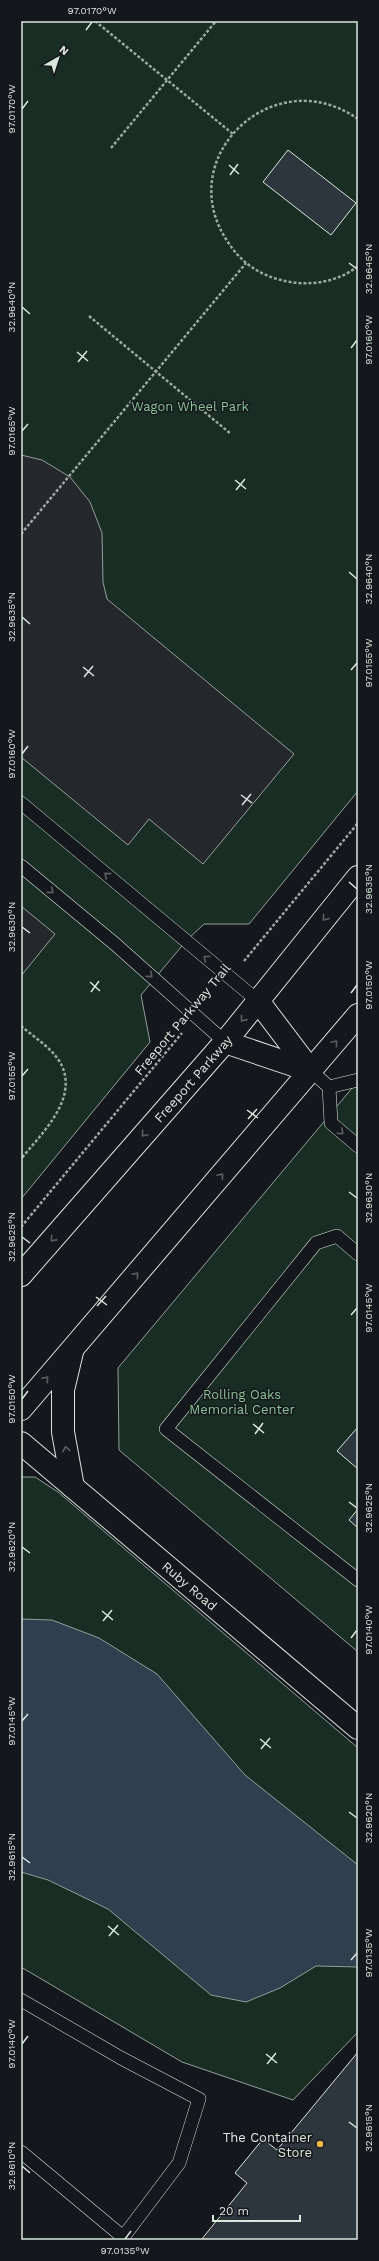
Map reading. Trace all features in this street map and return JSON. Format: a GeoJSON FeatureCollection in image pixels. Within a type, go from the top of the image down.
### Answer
{"type":"FeatureCollection","features":[{"type":"Feature","properties":{"kind":"main road","name":"Freeport Parkway"},"geometry":{"type":"LineString","coordinates":[[21,1275],[225,1042],[358,878]]}},
{"type":"Feature","properties":{"kind":"main road"},"geometry":{"type":"LineString","coordinates":[[258,1001],[311,1071]]}},
{"type":"Feature","properties":{"kind":"main road"},"geometry":{"type":"LineString","coordinates":[[21,1409],[358,1015]]}},
{"type":"Feature","properties":{"kind":"main road"},"geometry":{"type":"LineString","coordinates":[[225,1042],[311,1071]]}},
{"type":"Feature","properties":{"kind":"main road"},"geometry":{"type":"LineString","coordinates":[[73,1349],[63,1390],[63,1432],[73,1487]]}},
{"type":"Feature","properties":{"kind":"main road","name":"Ruby Road"},"geometry":{"type":"LineString","coordinates":[[21,1443],[358,1728]]}},
{"type":"Feature","properties":{"kind":"lane"},"geometry":{"type":"LineString","coordinates":[[21,803],[258,1001]]}},
{"type":"Feature","properties":{"kind":"lane"},"geometry":{"type":"LineString","coordinates":[[21,866],[197,1015],[225,1042]]}},
{"type":"Feature","properties":{"kind":"lane"},"geometry":{"type":"LineString","coordinates":[[311,1071],[330,1087],[331,1123],[358,1146]]}},
{"type":"Feature","properties":{"kind":"lane"},"geometry":{"type":"LineString","coordinates":[[330,1087],[358,1080]]}},
{"type":"Feature","properties":{"kind":"lane"},"geometry":{"type":"LineString","coordinates":[[358,1254],[337,1236],[316,1243],[166,1429],[358,1580]]}},
{"type":"Feature","properties":{"kind":"lane"},"geometry":{"type":"LineString","coordinates":[[21,2000],[121,2058],[199,2099],[179,2163],[122,2238],[21,2152]]}},
{"type":"Feature","properties":{"kind":"path"},"geometry":{"type":"LineString","coordinates":[[95,21],[233,134]]}},
{"type":"Feature","properties":{"kind":"path"},"geometry":{"type":"LineString","coordinates":[[111,148],[216,21]]}},
{"type":"Feature","properties":{"kind":"path"},"geometry":{"type":"LineString","coordinates":[[358,118],[347,111],[329,104],[309,100],[290,101],[271,106],[254,114],[233,134],[226,143],[217,160],[212,180],[212,200],[216,219],[224,237],[236,254],[246,263],[269,277],[290,283],[312,283],[333,279],[358,266]]}},
{"type":"Feature","properties":{"kind":"path"},"geometry":{"type":"LineString","coordinates":[[21,534],[246,263]]}},
{"type":"Feature","properties":{"kind":"path"},"geometry":{"type":"LineString","coordinates":[[89,316],[231,434]]}},
{"type":"Feature","properties":{"kind":"path","name":"Freeport Parkway Trail"},"geometry":{"type":"LineString","coordinates":[[230,978],[358,823]]}},
{"type":"Feature","properties":{"kind":"path","name":"Freeport Parkway Trail"},"geometry":{"type":"LineString","coordinates":[[21,1227],[197,1015]]}},
{"type":"Feature","properties":{"kind":"path"},"geometry":{"type":"LineString","coordinates":[[21,1026],[49,1050],[61,1064],[66,1086],[59,1111],[21,1160]]}},
{"type":"Feature","properties":{"kind":"green space","name":"Wagon Wheel Park"},"geometry":{"type":"Polygon","coordinates":[[[21,21],[358,21],[358,791],[249,924],[204,924],[186,941],[141,995],[150,1042],[21,1199],[21,21]]]}},
{"type":"Feature","properties":{"kind":"green space","name":"Rolling Oaks Memorial Center"},"geometry":{"type":"Polygon","coordinates":[[[358,1081],[358,1652],[119,1450],[118,1368],[358,1081]]]}},
{"type":"Feature","properties":{"kind":"green space"},"geometry":{"type":"Polygon","coordinates":[[[21,1477],[35,1477],[58,1492],[358,1748],[358,2032],[293,2100],[182,2062],[21,1967],[21,1477]]]}},
{"type":"Feature","properties":{"kind":"shaded area"},"geometry":{"type":"Polygon","coordinates":[[[21,455],[42,460],[70,477],[90,502],[102,533],[103,582],[107,599],[294,754],[203,864],[149,819],[128,845],[21,757],[21,455]]]}},
{"type":"Feature","properties":{"kind":"shaded area"},"geometry":{"type":"Polygon","coordinates":[[[21,906],[55,934],[21,976],[21,906]]]}},
{"type":"Feature","properties":{"kind":"water"},"geometry":{"type":"Polygon","coordinates":[[[21,1619],[52,1620],[99,1638],[157,1674],[245,1775],[358,1865],[358,1967],[316,1966],[280,1988],[246,2002],[211,1995],[108,1909],[48,1880],[21,1872],[21,1619]]]}},
{"type":"Feature","properties":{"kind":"building"},"geometry":{"type":"Polygon","coordinates":[[[288,150],[356,203],[331,235],[263,182],[288,150]]]}},
{"type":"Feature","properties":{"kind":"building"},"geometry":{"type":"Polygon","coordinates":[[[358,1427],[358,1469],[337,1451],[358,1427]]]}},
{"type":"Feature","properties":{"kind":"building"},"geometry":{"type":"Polygon","coordinates":[[[358,1509],[358,1528],[349,1520],[358,1509]]]}},
{"type":"Feature","properties":{"kind":"building","name":"The Container Store"},"geometry":{"type":"Polygon","coordinates":[[[358,2052],[358,2240],[201,2240],[247,2183],[235,2173],[263,2139],[277,2150],[358,2052]]]}},
{"type":"Feature","properties":{"kind":"place","name":"The Container Store"},"geometry":{"type":"Point","coordinates":[320,2144]}}]}
